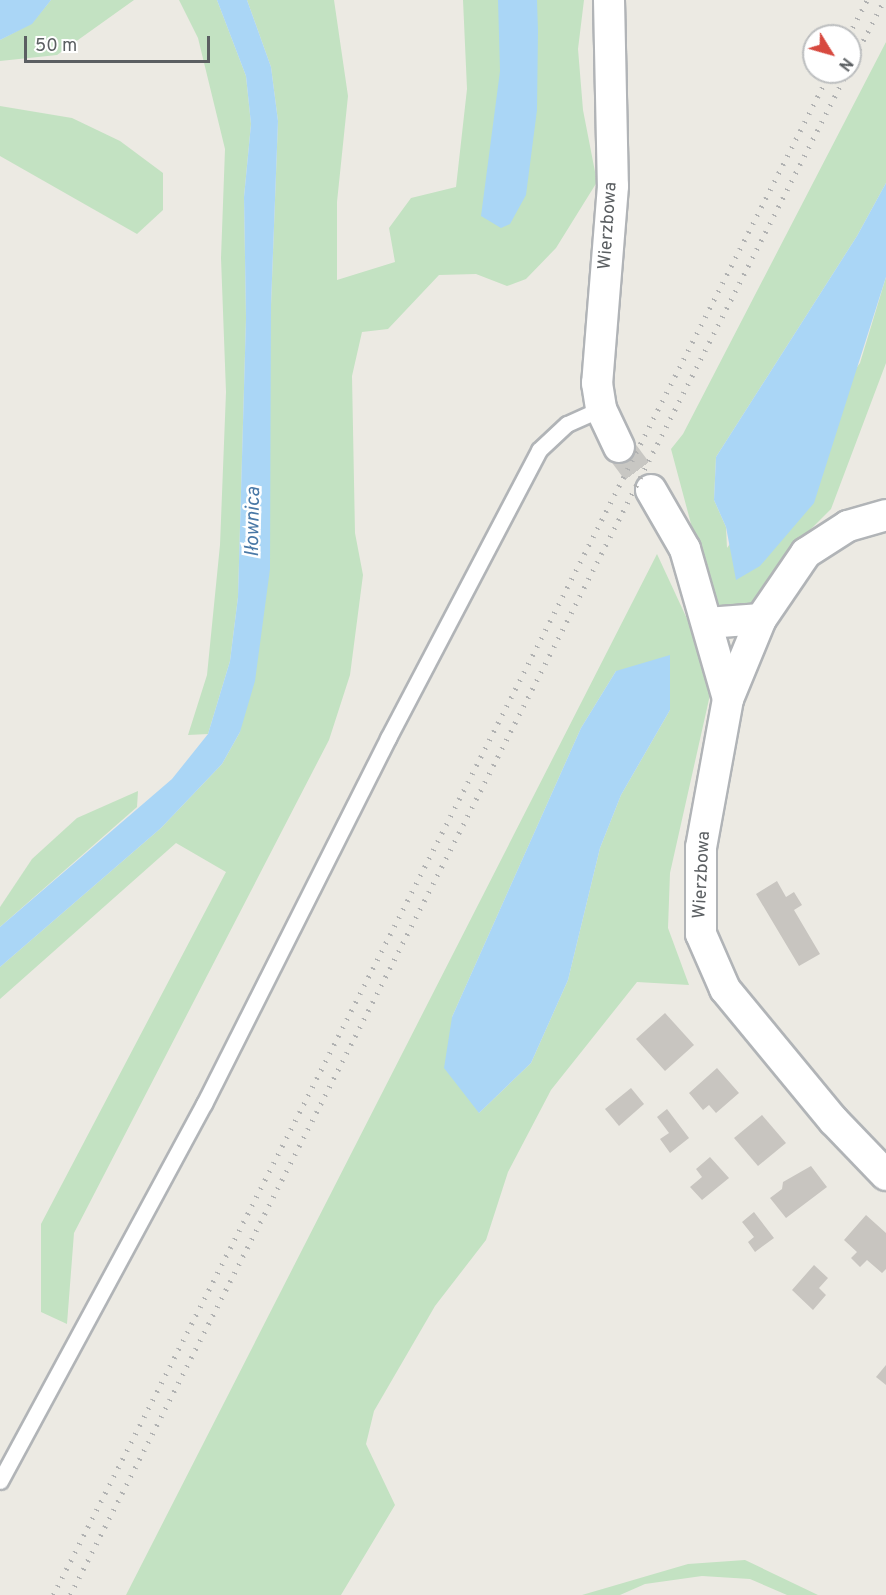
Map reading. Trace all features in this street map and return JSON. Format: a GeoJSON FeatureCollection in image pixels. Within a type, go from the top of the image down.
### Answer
{"type":"FeatureCollection","features":[{"type":"Feature","properties":{"kind":"street","name":"Wierzbowa"},"geometry":{"type":"LineString","coordinates":[[609,0],[613,186],[599,347],[601,409],[620,447]]}},
{"type":"Feature","properties":{"kind":"street","name":"Wierzbowa"},"geometry":{"type":"LineString","coordinates":[[651,490],[684,549],[728,699],[701,847],[701,934],[725,989],[834,1122],[886,1175]]}},
{"type":"Feature","properties":{"kind":"street"},"geometry":{"type":"LineString","coordinates":[[728,699],[761,619],[806,553],[848,526],[886,515]]}},
{"type":"Feature","properties":{"kind":"street"},"geometry":{"type":"LineString","coordinates":[[707,623],[761,619]]}},
{"type":"Feature","properties":{"kind":"lane"},"geometry":{"type":"LineString","coordinates":[[0,1481],[204,1104],[388,738],[539,450],[567,424],[601,409]]}},
{"type":"Feature","properties":{"kind":"green space"},"geometry":{"type":"Polygon","coordinates":[[[51,0],[134,0],[57,55],[0,61],[0,40],[32,23],[51,0]]]}},
{"type":"Feature","properties":{"kind":"green space"},"geometry":{"type":"Polygon","coordinates":[[[179,0],[217,0],[246,76],[251,124],[244,197],[246,318],[238,597],[230,661],[208,734],[188,735],[207,675],[220,545],[226,392],[221,258],[225,149],[198,38],[179,0]]]}},
{"type":"Feature","properties":{"kind":"green space"},"geometry":{"type":"Polygon","coordinates":[[[247,0],[334,0],[348,96],[337,202],[337,280],[395,262],[389,228],[411,198],[456,187],[467,89],[463,0],[584,0],[578,49],[583,110],[597,182],[556,248],[526,279],[507,286],[476,274],[439,275],[388,329],[362,332],[352,376],[355,533],[363,575],[350,675],[329,740],[74,1233],[67,1324],[41,1312],[41,1224],[226,872],[176,843],[0,999],[0,967],[161,828],[222,764],[240,732],[271,305],[278,121],[271,67],[247,0]]]}},
{"type":"Feature","properties":{"kind":"green space"},"geometry":{"type":"Polygon","coordinates":[[[886,42],[886,183],[857,236],[716,457],[714,500],[726,527],[727,548],[860,363],[886,277],[886,363],[831,509],[794,546],[756,607],[714,610],[671,449],[683,434],[886,42]]]}},
{"type":"Feature","properties":{"kind":"green space"},"geometry":{"type":"Polygon","coordinates":[[[0,106],[72,118],[120,141],[163,173],[163,210],[137,234],[0,156],[0,106]]]}},
{"type":"Feature","properties":{"kind":"green space"},"geometry":{"type":"Polygon","coordinates":[[[657,554],[714,677],[670,873],[668,928],[689,985],[637,982],[551,1090],[508,1172],[486,1240],[435,1306],[374,1411],[366,1444],[395,1505],[341,1595],[126,1595],[657,554]],[[616,671],[581,728],[452,1017],[479,1113],[531,1063],[568,980],[600,848],[621,795],[670,710],[616,671]]]}},
{"type":"Feature","properties":{"kind":"green space"},"geometry":{"type":"Polygon","coordinates":[[[138,791],[137,807],[0,927],[0,907],[32,859],[77,818],[138,791]]]}},
{"type":"Feature","properties":{"kind":"green space"},"geometry":{"type":"Polygon","coordinates":[[[745,1560],[818,1595],[787,1595],[750,1579],[702,1576],[645,1584],[620,1595],[582,1595],[688,1564],[745,1560]]]}},
{"type":"Feature","properties":{"kind":"water"},"geometry":{"type":"Polygon","coordinates":[[[0,0],[51,0],[32,24],[0,40],[0,0]]]}},
{"type":"Feature","properties":{"kind":"water","name":"Iłownica"},"geometry":{"type":"Polygon","coordinates":[[[217,0],[247,0],[271,67],[278,121],[271,305],[270,569],[255,681],[240,732],[222,764],[161,828],[0,967],[0,927],[172,779],[208,734],[230,661],[238,597],[246,318],[244,197],[251,124],[246,76],[217,0]]]}},
{"type":"Feature","properties":{"kind":"water"},"geometry":{"type":"Polygon","coordinates":[[[498,0],[537,0],[538,31],[537,110],[526,195],[510,224],[501,228],[481,216],[500,71],[498,0]]]}},
{"type":"Feature","properties":{"kind":"water"},"geometry":{"type":"Polygon","coordinates":[[[886,183],[886,277],[814,503],[760,566],[736,580],[726,527],[714,500],[716,457],[857,236],[886,183]]]}},
{"type":"Feature","properties":{"kind":"water"},"geometry":{"type":"Polygon","coordinates":[[[670,655],[670,710],[621,795],[600,848],[568,980],[531,1063],[479,1113],[444,1068],[452,1017],[581,728],[616,671],[670,655]]]}},
{"type":"Feature","properties":{"kind":"building"},"geometry":{"type":"Polygon","coordinates":[[[777,881],[786,897],[794,892],[802,905],[794,910],[820,954],[799,966],[756,894],[777,881]]]}},
{"type":"Feature","properties":{"kind":"building"},"geometry":{"type":"Polygon","coordinates":[[[665,1013],[694,1045],[665,1071],[636,1039],[665,1013]]]}},
{"type":"Feature","properties":{"kind":"building"},"geometry":{"type":"Polygon","coordinates":[[[717,1068],[739,1093],[716,1113],[709,1105],[703,1110],[689,1093],[717,1068]]]}},
{"type":"Feature","properties":{"kind":"building"},"geometry":{"type":"Polygon","coordinates":[[[631,1088],[644,1104],[619,1126],[605,1109],[631,1088]]]}},
{"type":"Feature","properties":{"kind":"building"},"geometry":{"type":"Polygon","coordinates":[[[667,1109],[689,1138],[670,1153],[660,1139],[669,1133],[657,1117],[667,1109]]]}},
{"type":"Feature","properties":{"kind":"building"},"geometry":{"type":"Polygon","coordinates":[[[762,1115],[786,1143],[758,1166],[734,1138],[762,1115]]]}},
{"type":"Feature","properties":{"kind":"building"},"geometry":{"type":"Polygon","coordinates":[[[710,1157],[729,1178],[702,1200],[690,1187],[702,1177],[696,1169],[710,1157]]]}},
{"type":"Feature","properties":{"kind":"building"},"geometry":{"type":"Polygon","coordinates":[[[811,1166],[827,1187],[786,1218],[770,1198],[782,1189],[783,1182],[811,1166]]]}},
{"type":"Feature","properties":{"kind":"building"},"geometry":{"type":"Polygon","coordinates":[[[754,1212],[774,1238],[755,1252],[748,1242],[754,1237],[742,1222],[754,1212]]]}},
{"type":"Feature","properties":{"kind":"building"},"geometry":{"type":"Polygon","coordinates":[[[866,1215],[886,1233],[886,1269],[882,1273],[867,1260],[860,1267],[851,1258],[857,1252],[844,1240],[866,1215]]]}},
{"type":"Feature","properties":{"kind":"building"},"geometry":{"type":"Polygon","coordinates":[[[814,1265],[828,1278],[819,1288],[826,1295],[813,1310],[792,1290],[814,1265]]]}},
{"type":"Feature","properties":{"kind":"building"},"geometry":{"type":"Polygon","coordinates":[[[886,1365],[886,1385],[876,1377],[886,1365]]]}},
{"type":"Feature","properties":{"kind":"tunnel"},"geometry":{"type":"LineString","coordinates":[[619,447],[651,490]]}},
{"type":"Feature","properties":{"kind":"railway"},"geometry":{"type":"LineString","coordinates":[[854,24],[867,0]]}},
{"type":"Feature","properties":{"kind":"railway"},"geometry":{"type":"LineString","coordinates":[[862,43],[884,0]]}},
{"type":"Feature","properties":{"kind":"railway"},"geometry":{"type":"LineString","coordinates":[[53,1595],[824,84]]}},
{"type":"Feature","properties":{"kind":"railway"},"geometry":{"type":"LineString","coordinates":[[70,1595],[841,84]]}}]}
